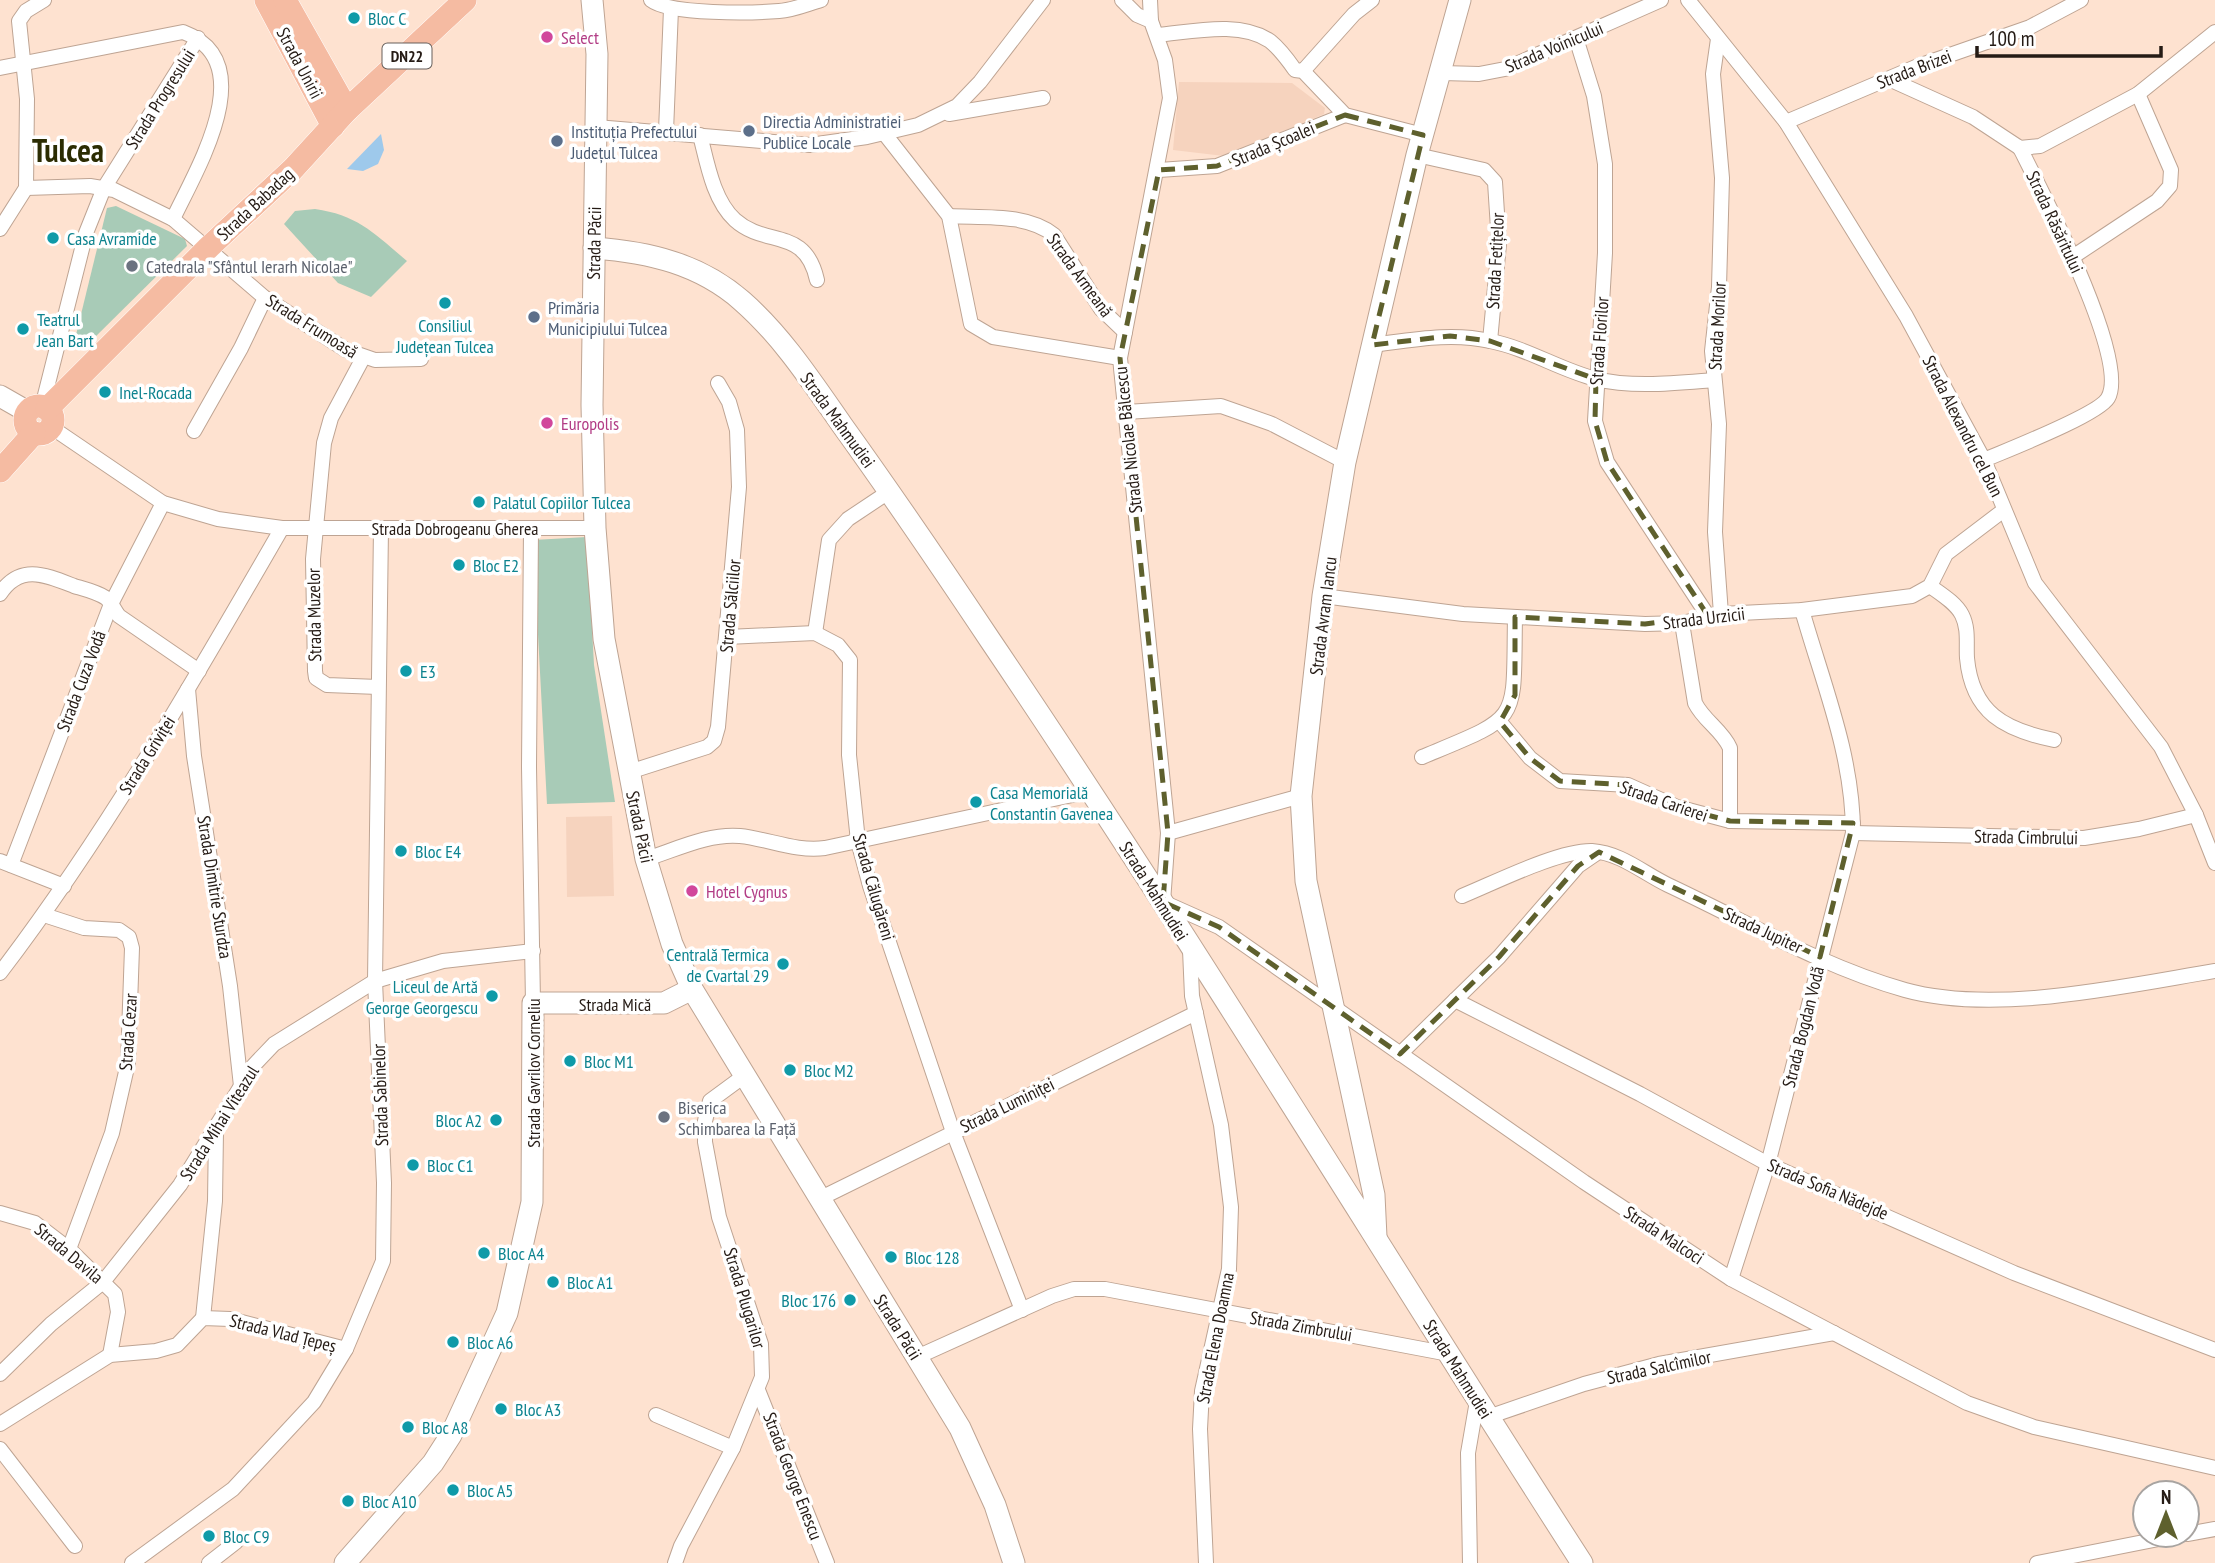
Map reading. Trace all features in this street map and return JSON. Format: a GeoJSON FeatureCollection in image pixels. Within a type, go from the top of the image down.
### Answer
{"type":"FeatureCollection","features":[{"type":"Feature","properties":{"kind":"main road","name":"Strada Unirii"},"geometry":{"type":"LineString","coordinates":[[266,0],[340,118]]}},
{"type":"Feature","properties":{"kind":"main road","name":"Strada Unirii"},"geometry":{"type":"LineString","coordinates":[[285,0],[340,118]]}},
{"type":"Feature","properties":{"kind":"main road","name":"Strada Babadag"},"geometry":{"type":"LineString","coordinates":[[0,453],[208,248],[293,169],[340,118],[465,0]]}},
{"type":"Feature","properties":{"kind":"main road","name":"Strada Babadag"},"geometry":{"type":"LineString","coordinates":[[0,471],[38,418]]}},
{"type":"Feature","properties":{"kind":"street"},"geometry":{"type":"LineString","coordinates":[[0,229],[26,188],[25,65],[19,21],[26,10],[44,0]]}},
{"type":"Feature","properties":{"kind":"street","name":"Strada Păcii"},"geometry":{"type":"LineString","coordinates":[[592,0],[597,37],[592,405],[595,528],[604,639],[646,859],[672,944],[692,989],[917,1357],[978,1465],[1014,1563]]}},
{"type":"Feature","properties":{"kind":"street"},"geometry":{"type":"LineString","coordinates":[[652,0],[671,9],[693,4],[782,11],[821,0]]}},
{"type":"Feature","properties":{"kind":"street"},"geometry":{"type":"LineString","coordinates":[[944,114],[980,82],[1043,0]]}},
{"type":"Feature","properties":{"kind":"street"},"geometry":{"type":"LineString","coordinates":[[1122,0],[1154,28],[1249,32],[1269,41],[1295,70],[1303,71],[1345,114]]}},
{"type":"Feature","properties":{"kind":"street","name":"Strada Nicolae Bălcescu"},"geometry":{"type":"LineString","coordinates":[[1150,0],[1154,28],[1165,60],[1170,98],[1159,170],[1120,358],[1168,833],[1163,902]]}},
{"type":"Feature","properties":{"kind":"street"},"geometry":{"type":"LineString","coordinates":[[1303,71],[1354,14],[1372,0]]}},
{"type":"Feature","properties":{"kind":"street","name":"Strada Avram Iancu"},"geometry":{"type":"LineString","coordinates":[[1376,1239],[1374,1195],[1306,881],[1301,796],[1323,596],[1346,462],[1420,145],[1460,0]]}},
{"type":"Feature","properties":{"kind":"street","name":"Strada Voinicului"},"geometry":{"type":"LineString","coordinates":[[1442,73],[1479,74],[1505,69],[1661,0]]}},
{"type":"Feature","properties":{"kind":"street","name":"Strada Alexandru cel Bun"},"geometry":{"type":"LineString","coordinates":[[1688,0],[1786,122],[1906,316],[1984,460],[2028,568],[2047,601],[2161,747],[2196,814],[2215,863]]}},
{"type":"Feature","properties":{"kind":"street","name":"Strada Brizei"},"geometry":{"type":"LineString","coordinates":[[1786,122],[1889,79],[2030,27],[2081,0]]}},
{"type":"Feature","properties":{"kind":"street"},"geometry":{"type":"LineString","coordinates":[[666,131],[671,9]]}},
{"type":"Feature","properties":{"kind":"street","name":"Strada Progresului"},"geometry":{"type":"LineString","coordinates":[[0,68],[183,32],[198,38],[104,188],[86,233],[38,418]]}},
{"type":"Feature","properties":{"kind":"street"},"geometry":{"type":"LineString","coordinates":[[1889,79],[1973,117],[2020,148],[2039,146],[2138,94],[2215,32]]}},
{"type":"Feature","properties":{"kind":"street"},"geometry":{"type":"LineString","coordinates":[[173,219],[214,132],[220,113],[221,94],[214,55],[198,38]]}},
{"type":"Feature","properties":{"kind":"street","name":"Strada Florilor"},"geometry":{"type":"LineString","coordinates":[[1576,38],[1594,96],[1606,175],[1605,253],[1595,421],[1607,462],[1714,615]]}},
{"type":"Feature","properties":{"kind":"street","name":"Strada Morilor"},"geometry":{"type":"LineString","coordinates":[[1714,615],[1720,449],[1712,351],[1719,287],[1722,178],[1713,74],[1718,39]]}},
{"type":"Feature","properties":{"kind":"street"},"geometry":{"type":"LineString","coordinates":[[2074,256],[2157,201],[2170,186],[2171,170],[2138,94]]}},
{"type":"Feature","properties":{"kind":"street"},"geometry":{"type":"LineString","coordinates":[[596,127],[810,145],[884,134],[944,114],[1043,99]]}},
{"type":"Feature","properties":{"kind":"street","name":"Strada Școalei"},"geometry":{"type":"LineString","coordinates":[[1159,170],[1217,166],[1345,114]]}},
{"type":"Feature","properties":{"kind":"street","name":"Strada Fetițelor"},"geometry":{"type":"LineString","coordinates":[[1345,114],[1484,170],[1495,182],[1499,244],[1490,341]]}},
{"type":"Feature","properties":{"kind":"street"},"geometry":{"type":"LineString","coordinates":[[884,134],[949,216],[971,324],[993,337],[1120,358]]}},
{"type":"Feature","properties":{"kind":"street"},"geometry":{"type":"LineString","coordinates":[[699,135],[717,190],[727,211],[736,221],[753,231],[780,238],[803,249],[814,266],[817,280]]}},
{"type":"Feature","properties":{"kind":"street","name":"Strada Răsăritului"},"geometry":{"type":"LineString","coordinates":[[1984,460],[2101,406],[2112,386],[2101,336],[2074,256],[2020,148]]}},
{"type":"Feature","properties":{"kind":"street","name":"Strada Frumoasă"},"geometry":{"type":"LineString","coordinates":[[26,188],[104,188],[173,219],[265,298],[363,358],[421,359]]}},
{"type":"Feature","properties":{"kind":"street","name":"Strada Armeană"},"geometry":{"type":"LineString","coordinates":[[949,216],[1023,221],[1044,227],[1054,235],[1101,309],[1125,332]]}},
{"type":"Feature","properties":{"kind":"street","name":"Strada Mahmudiei"},"geometry":{"type":"LineString","coordinates":[[594,248],[643,253],[675,262],[725,287],[780,341],[890,491],[1091,791],[1581,1563]]}},
{"type":"Feature","properties":{"kind":"street"},"geometry":{"type":"LineString","coordinates":[[194,431],[265,298]]}},
{"type":"Feature","properties":{"kind":"street"},"geometry":{"type":"LineString","coordinates":[[1372,345],[1450,336],[1490,341],[1528,352],[1596,379],[1651,384],[1714,380]]}},
{"type":"Feature","properties":{"kind":"street"},"geometry":{"type":"LineString","coordinates":[[316,528],[326,433],[363,358]]}},
{"type":"Feature","properties":{"kind":"street","name":"Strada Sălciilor"},"geometry":{"type":"LineString","coordinates":[[629,772],[691,754],[714,741],[727,638],[739,487],[734,414],[718,383]]}},
{"type":"Feature","properties":{"kind":"street"},"geometry":{"type":"LineString","coordinates":[[0,396],[38,418]]}},
{"type":"Feature","properties":{"kind":"street"},"geometry":{"type":"LineString","coordinates":[[1126,412],[1221,406],[1272,424],[1346,462]]}},
{"type":"Feature","properties":{"kind":"street","name":"Strada Dobrogeanu Gherea"},"geometry":{"type":"LineString","coordinates":[[38,418],[163,503],[197,515],[282,528],[595,528]]}},
{"type":"Feature","properties":{"kind":"street"},"geometry":{"type":"LineString","coordinates":[[727,638],[815,633],[829,540],[848,519],[890,491]]}},
{"type":"Feature","properties":{"kind":"street","name":"Strada Cuza Vodă"},"geometry":{"type":"LineString","coordinates":[[6,863],[111,604],[163,503]]}},
{"type":"Feature","properties":{"kind":"street"},"geometry":{"type":"LineString","coordinates":[[2004,510],[1946,554],[1930,586],[1962,615],[1967,636],[1967,660],[1981,703],[2008,727],[2054,740]]}},
{"type":"Feature","properties":{"kind":"street","name":"Strada Griviței"},"geometry":{"type":"LineString","coordinates":[[0,973],[64,886],[199,671],[282,528]]}},
{"type":"Feature","properties":{"kind":"street","name":"Strada Muzelor"},"geometry":{"type":"LineString","coordinates":[[316,528],[313,559],[316,678],[327,685],[378,687]]}},
{"type":"Feature","properties":{"kind":"street","name":"Strada Sabinelor"},"geometry":{"type":"LineString","coordinates":[[132,1563],[233,1489],[314,1402],[346,1349],[383,1261],[384,1183],[374,981],[381,528]]}},
{"type":"Feature","properties":{"kind":"street","name":"Strada Gavrilov Corneliu"},"geometry":{"type":"LineString","coordinates":[[345,1563],[433,1463],[451,1435],[507,1313],[533,1202],[533,951],[529,767],[531,529]]}},
{"type":"Feature","properties":{"kind":"street"},"geometry":{"type":"LineString","coordinates":[[0,594],[19,575],[40,573],[100,595],[111,604],[119,616],[199,671]]}},
{"type":"Feature","properties":{"kind":"street","name":"Strada Urzicii"},"geometry":{"type":"LineString","coordinates":[[1323,596],[1558,621],[1682,623],[1714,615],[1802,610],[1912,596],[1930,586]]}},
{"type":"Feature","properties":{"kind":"street","name":"Strada Bogdan Vodă"},"geometry":{"type":"LineString","coordinates":[[1731,1279],[1768,1164],[1853,828],[1842,744],[1802,610]]}},
{"type":"Feature","properties":{"kind":"street"},"geometry":{"type":"LineString","coordinates":[[1422,757],[1500,722],[1509,710],[1515,695],[1516,617]]}},
{"type":"Feature","properties":{"kind":"street"},"geometry":{"type":"LineString","coordinates":[[1682,623],[1695,703],[1701,715],[1726,738],[1730,748],[1730,821]]}},
{"type":"Feature","properties":{"kind":"street","name":"Strada Călugăreni"},"geometry":{"type":"LineString","coordinates":[[815,633],[838,645],[850,660],[849,755],[858,841],[870,886],[953,1132],[1021,1310]]}},
{"type":"Feature","properties":{"kind":"street","name":"Strada Dimitrie Sturdza"},"geometry":{"type":"LineString","coordinates":[[188,689],[194,756],[230,986],[241,1086]]}},
{"type":"Feature","properties":{"kind":"street","name":"Strada Carierei"},"geometry":{"type":"LineString","coordinates":[[1500,722],[1530,758],[1560,781],[1628,785],[1676,807],[1730,821],[1853,828]]}},
{"type":"Feature","properties":{"kind":"street"},"geometry":{"type":"LineString","coordinates":[[646,859],[722,836],[740,836],[810,850],[1091,791]]}},
{"type":"Feature","properties":{"kind":"street"},"geometry":{"type":"LineString","coordinates":[[1168,833],[1301,796]]}},
{"type":"Feature","properties":{"kind":"street","name":"Strada Cimbrului"},"geometry":{"type":"LineString","coordinates":[[1853,828],[2036,839],[2084,838],[2139,829],[2196,814]]}},
{"type":"Feature","properties":{"kind":"street"},"geometry":{"type":"LineString","coordinates":[[1462,896],[1565,856],[1599,852]]}},
{"type":"Feature","properties":{"kind":"street"},"geometry":{"type":"LineString","coordinates":[[1400,1054],[1499,957],[1578,866],[1599,852]]}},
{"type":"Feature","properties":{"kind":"street","name":"Strada Jupiter"},"geometry":{"type":"LineString","coordinates":[[1599,852],[1621,859],[1662,883],[1820,957],[1905,990],[1947,998],[1998,1000],[2215,971]]}},
{"type":"Feature","properties":{"kind":"street"},"geometry":{"type":"LineString","coordinates":[[6,863],[64,886]]}},
{"type":"Feature","properties":{"kind":"street","name":"Strada Malcoci"},"geometry":{"type":"LineString","coordinates":[[1163,902],[1219,927],[1584,1182],[1731,1279],[1966,1403],[2008,1419],[2090,1441],[2215,1468]]}},
{"type":"Feature","properties":{"kind":"street","name":"Strada Cezar"},"geometry":{"type":"LineString","coordinates":[[44,915],[84,928],[119,930],[129,937],[132,948],[128,1063],[112,1133],[69,1249]]}},
{"type":"Feature","properties":{"kind":"street","name":"Strada Elena Doamna"},"geometry":{"type":"LineString","coordinates":[[1190,948],[1192,996],[1222,1125],[1229,1178],[1229,1269],[1222,1312],[1208,1358],[1200,1429],[1206,1563]]}},
{"type":"Feature","properties":{"kind":"street","name":"Strada Mihai Viteazul"},"geometry":{"type":"LineString","coordinates":[[0,1374],[51,1324],[103,1282],[180,1185],[254,1065],[274,1044],[374,981],[443,961],[533,951]]}},
{"type":"Feature","properties":{"kind":"street","name":"Strada Mică"},"geometry":{"type":"LineString","coordinates":[[533,1003],[664,1003],[692,989]]}},
{"type":"Feature","properties":{"kind":"street","name":"Strada Sofia Nădejde"},"geometry":{"type":"LineString","coordinates":[[1455,1000],[1640,1094],[1768,1164],[2014,1273],[2215,1350]]}},
{"type":"Feature","properties":{"kind":"street","name":"Strada Luminiței"},"geometry":{"type":"LineString","coordinates":[[819,1199],[1196,1013]]}},
{"type":"Feature","properties":{"kind":"street","name":"Strada Plugarilor"},"geometry":{"type":"LineString","coordinates":[[675,1563],[681,1546],[733,1448],[762,1377],[761,1344],[719,1217],[705,1142],[705,1121],[710,1101],[744,1076]]}},
{"type":"Feature","properties":{"kind":"street"},"geometry":{"type":"LineString","coordinates":[[0,1424],[110,1355],[156,1351],[177,1345],[203,1318],[215,1201],[216,1130]]}},
{"type":"Feature","properties":{"kind":"street","name":"Strada Davila"},"geometry":{"type":"LineString","coordinates":[[0,1213],[36,1223],[69,1249],[103,1282],[118,1301],[110,1355]]}},
{"type":"Feature","properties":{"kind":"street","name":"Strada Zimbrului"},"geometry":{"type":"LineString","coordinates":[[917,1357],[1074,1289],[1105,1289],[1449,1354]]}},
{"type":"Feature","properties":{"kind":"street","name":"Strada Vlad Țepeș"},"geometry":{"type":"LineString","coordinates":[[203,1318],[230,1318],[346,1349]]}},
{"type":"Feature","properties":{"kind":"street","name":"Strada Salcîmilor"},"geometry":{"type":"LineString","coordinates":[[1482,1409],[1659,1364],[1834,1333]]}},
{"type":"Feature","properties":{"kind":"street","name":"Strada George Enescu"},"geometry":{"type":"LineString","coordinates":[[758,1390],[827,1563]]}},
{"type":"Feature","properties":{"kind":"street"},"geometry":{"type":"LineString","coordinates":[[1470,1563],[1468,1453],[1482,1409]]}},
{"type":"Feature","properties":{"kind":"street"},"geometry":{"type":"LineString","coordinates":[[656,1415],[733,1448]]}},
{"type":"Feature","properties":{"kind":"street"},"geometry":{"type":"LineString","coordinates":[[0,1450],[75,1546]]}},
{"type":"Feature","properties":{"kind":"street"},"geometry":{"type":"LineString","coordinates":[[209,1563],[236,1542]]}},
{"type":"Feature","properties":{"kind":"street"},"geometry":{"type":"LineString","coordinates":[[2037,1563],[2131,1544]]}},
{"type":"Feature","properties":{"kind":"highlighted area"},"geometry":{"type":"Polygon","coordinates":[[[1345,115],[1423,135],[1372,345],[1450,336],[1490,341],[1596,379],[1595,421],[1607,462],[1708,616],[1645,624],[1515,617],[1515,695],[1500,722],[1530,758],[1560,781],[1628,785],[1677,807],[1730,821],[1853,823],[1820,957],[1599,852],[1578,866],[1499,957],[1400,1054],[1219,927],[1163,902],[1168,833],[1120,358],[1159,170],[1217,166],[1345,115]]]}},
{"type":"Feature","properties":{"kind":"shaded area"},"geometry":{"type":"Polygon","coordinates":[[[1179,82],[1292,83],[1325,108],[1324,114],[1224,156],[1173,150],[1179,82]]]}},
{"type":"Feature","properties":{"kind":"shaded area"},"geometry":{"type":"Polygon","coordinates":[[[612,816],[614,896],[567,897],[566,817],[612,816]]]}},
{"type":"Feature","properties":{"kind":"green space"},"geometry":{"type":"Polygon","coordinates":[[[116,206],[185,239],[187,246],[84,348],[74,343],[107,208],[116,206]]]}},
{"type":"Feature","properties":{"kind":"green space"},"geometry":{"type":"Polygon","coordinates":[[[315,209],[355,221],[407,261],[371,297],[338,283],[284,224],[295,211],[315,209]]]}},
{"type":"Feature","properties":{"kind":"green space"},"geometry":{"type":"Polygon","coordinates":[[[587,537],[594,665],[615,802],[547,804],[533,540],[587,537]]]}},
{"type":"Feature","properties":{"kind":"water"},"geometry":{"type":"Polygon","coordinates":[[[381,134],[384,150],[378,164],[363,171],[347,169],[381,134]]]}},
{"type":"Feature","properties":{"kind":"place","name":"Bloc C"},"geometry":{"type":"Point","coordinates":[354,18]}},
{"type":"Feature","properties":{"kind":"place","name":"Select"},"geometry":{"type":"Point","coordinates":[547,37]}},
{"type":"Feature","properties":{"kind":"place","name":"Directia Administratiei Publice Locale"},"geometry":{"type":"Point","coordinates":[749,131]}},
{"type":"Feature","properties":{"kind":"place","name":"Instituția Prefectului Județul Tulcea"},"geometry":{"type":"Point","coordinates":[557,141]}},
{"type":"Feature","properties":{"kind":"place","name":"Casa Avramide"},"geometry":{"type":"Point","coordinates":[53,238]}},
{"type":"Feature","properties":{"kind":"place","name":"Catedrala \"Sfântul Ierarh Nicolae\""},"geometry":{"type":"Point","coordinates":[132,266]}},
{"type":"Feature","properties":{"kind":"place","name":"Consiliul Județean Tulcea"},"geometry":{"type":"Point","coordinates":[445,303]}},
{"type":"Feature","properties":{"kind":"place","name":"Primăria Municipiului Tulcea"},"geometry":{"type":"Point","coordinates":[534,317]}},
{"type":"Feature","properties":{"kind":"place","name":"Teatrul Jean Bart"},"geometry":{"type":"Point","coordinates":[23,329]}},
{"type":"Feature","properties":{"kind":"place","name":"Inel-Rocada"},"geometry":{"type":"Point","coordinates":[105,392]}},
{"type":"Feature","properties":{"kind":"place","name":"Europolis"},"geometry":{"type":"Point","coordinates":[547,423]}},
{"type":"Feature","properties":{"kind":"place","name":"Palatul Copiilor Tulcea"},"geometry":{"type":"Point","coordinates":[479,502]}},
{"type":"Feature","properties":{"kind":"place","name":"Bloc E2"},"geometry":{"type":"Point","coordinates":[459,565]}},
{"type":"Feature","properties":{"kind":"place","name":"E3"},"geometry":{"type":"Point","coordinates":[406,671]}},
{"type":"Feature","properties":{"kind":"place","name":"Casa Memorială Constantin Gavenea"},"geometry":{"type":"Point","coordinates":[976,802]}},
{"type":"Feature","properties":{"kind":"place","name":"Bloc E4"},"geometry":{"type":"Point","coordinates":[401,851]}},
{"type":"Feature","properties":{"kind":"place","name":"Hotel Cygnus"},"geometry":{"type":"Point","coordinates":[692,891]}},
{"type":"Feature","properties":{"kind":"place","name":"Centrală Termica de Cvartal 29"},"geometry":{"type":"Point","coordinates":[783,964]}},
{"type":"Feature","properties":{"kind":"place","name":"Liceul de Artă George Georgescu"},"geometry":{"type":"Point","coordinates":[492,996]}},
{"type":"Feature","properties":{"kind":"place","name":"Bloc M1"},"geometry":{"type":"Point","coordinates":[570,1061]}},
{"type":"Feature","properties":{"kind":"place","name":"Bloc M2"},"geometry":{"type":"Point","coordinates":[790,1070]}},
{"type":"Feature","properties":{"kind":"place","name":"Biserica Schimbarea la Față"},"geometry":{"type":"Point","coordinates":[664,1117]}},
{"type":"Feature","properties":{"kind":"place","name":"Bloc A2"},"geometry":{"type":"Point","coordinates":[496,1120]}},
{"type":"Feature","properties":{"kind":"place","name":"Bloc C1"},"geometry":{"type":"Point","coordinates":[413,1165]}},
{"type":"Feature","properties":{"kind":"place","name":"Bloc A4"},"geometry":{"type":"Point","coordinates":[484,1253]}},
{"type":"Feature","properties":{"kind":"place","name":"Bloc 128"},"geometry":{"type":"Point","coordinates":[891,1257]}},
{"type":"Feature","properties":{"kind":"place","name":"Bloc A1"},"geometry":{"type":"Point","coordinates":[553,1282]}},
{"type":"Feature","properties":{"kind":"place","name":"Bloc 176"},"geometry":{"type":"Point","coordinates":[850,1300]}},
{"type":"Feature","properties":{"kind":"place","name":"Bloc A6"},"geometry":{"type":"Point","coordinates":[453,1342]}},
{"type":"Feature","properties":{"kind":"place","name":"Bloc A3"},"geometry":{"type":"Point","coordinates":[501,1409]}},
{"type":"Feature","properties":{"kind":"place","name":"Bloc A8"},"geometry":{"type":"Point","coordinates":[408,1427]}},
{"type":"Feature","properties":{"kind":"place","name":"Bloc A5"},"geometry":{"type":"Point","coordinates":[453,1490]}},
{"type":"Feature","properties":{"kind":"place","name":"Bloc A10"},"geometry":{"type":"Point","coordinates":[348,1501]}},
{"type":"Feature","properties":{"kind":"place","name":"Bloc C9"},"geometry":{"type":"Point","coordinates":[209,1536]}},
{"type":"Feature","properties":{"kind":"district","name":"Tulcea"},"geometry":{"type":"Point","coordinates":[68,150]}}]}
